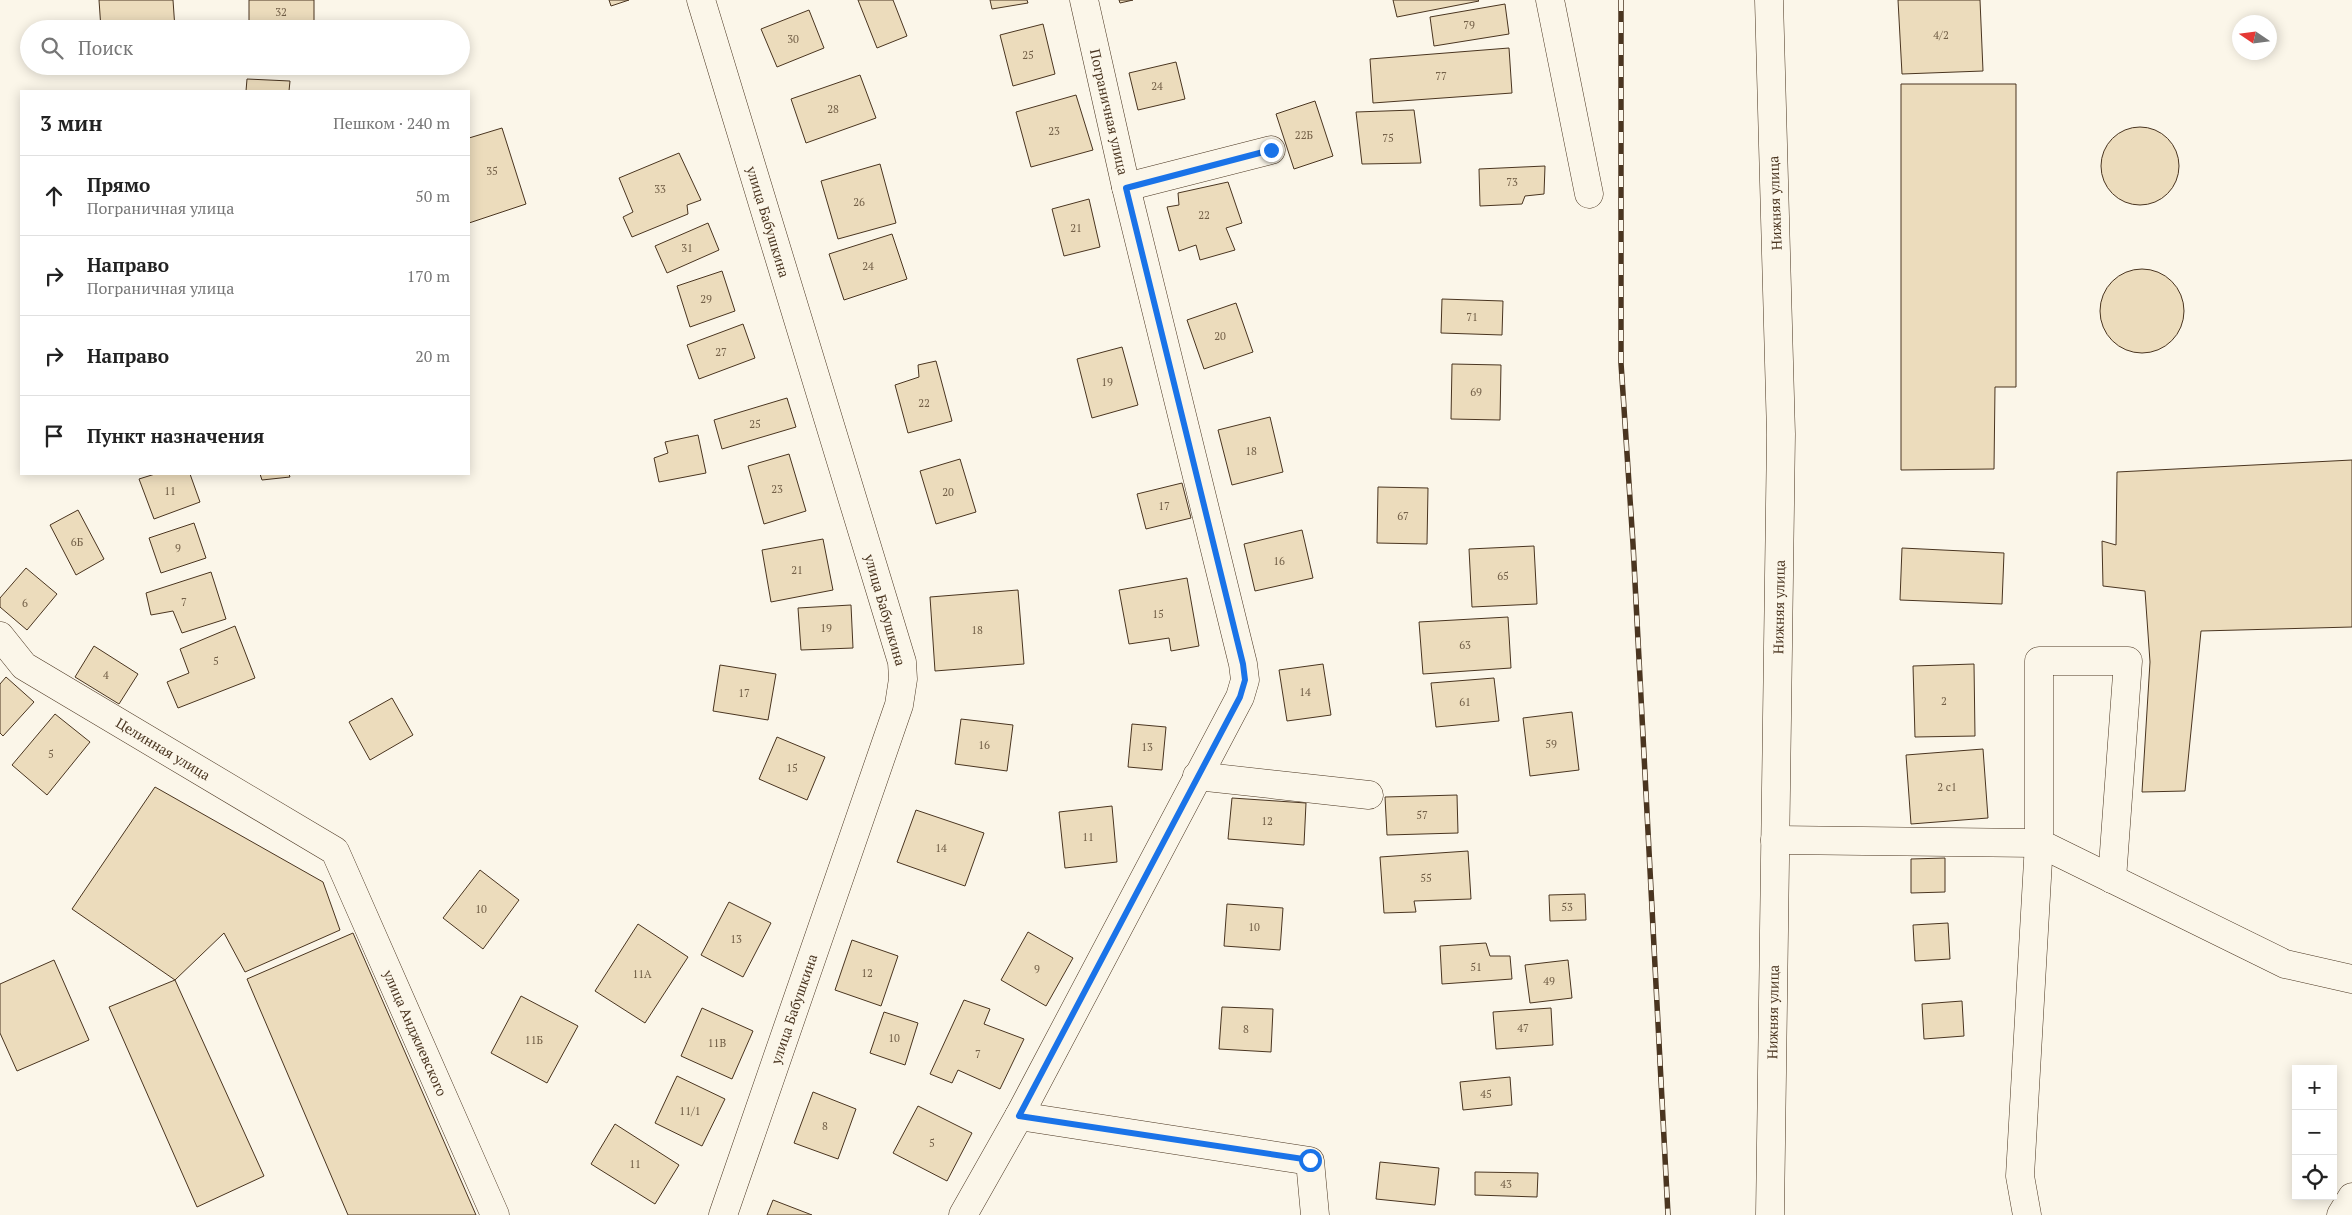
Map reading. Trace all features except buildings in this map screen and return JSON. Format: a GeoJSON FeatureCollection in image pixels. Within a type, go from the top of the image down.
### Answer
{"type":"FeatureCollection","features":[{"type":"Feature","properties":{"kind":"street","name":"улица Бабушкина"},"geometry":{"type":"LineString","coordinates":[[701,0],[902,662],[903,679],[899,705],[723,1215]]}},
{"type":"Feature","properties":{"kind":"street","name":"Пограничная улица"},"geometry":{"type":"LineString","coordinates":[[963,1215],[1019,1116],[1240,697],[1245,680],[1243,664],[1126,188],[1084,0]]}},
{"type":"Feature","properties":{"kind":"street"},"geometry":{"type":"LineString","coordinates":[[1550,0],[1590,194]]}},
{"type":"Feature","properties":{"kind":"street","name":"Нижняя улица"},"geometry":{"type":"LineString","coordinates":[[1769,0],[1781,434],[1770,1215]]}},
{"type":"Feature","properties":{"kind":"street"},"geometry":{"type":"LineString","coordinates":[[1126,188],[1271,150]]}},
{"type":"Feature","properties":{"kind":"street","name":"Целинная улица"},"geometry":{"type":"LineString","coordinates":[[0,636],[24,666],[334,851]]}},
{"type":"Feature","properties":{"kind":"street"},"geometry":{"type":"LineString","coordinates":[[2027,1215],[2020,1176],[2039,843],[2039,661],[2128,661],[2112,879]]}},
{"type":"Feature","properties":{"kind":"street"},"geometry":{"type":"LineString","coordinates":[[1197,776],[1369,795]]}},
{"type":"Feature","properties":{"kind":"street"},"geometry":{"type":"LineString","coordinates":[[1776,840],[2039,843],[2285,964],[2352,979]]}},
{"type":"Feature","properties":{"kind":"street","name":"улица Анджиевского"},"geometry":{"type":"LineString","coordinates":[[334,851],[495,1215]]}},
{"type":"Feature","properties":{"kind":"street"},"geometry":{"type":"LineString","coordinates":[[1019,1116],[1310,1160],[1315,1215]]}},
{"type":"Feature","properties":{"kind":"street"},"geometry":{"type":"LineString","coordinates":[[2341,1215],[2352,1197]]}},
{"type":"Feature","properties":{"kind":"railway"},"geometry":{"type":"LineString","coordinates":[[1621,0],[1621,363],[1633,544],[1668,1215]]}},
{"type":"Feature","properties":{"kind":"route"},"geometry":{"type":"LineString","coordinates":[[1271,150],[1126,188],[1243,664],[1245,680],[1240,697],[1019,1116],[1310,1160]]}}]}
